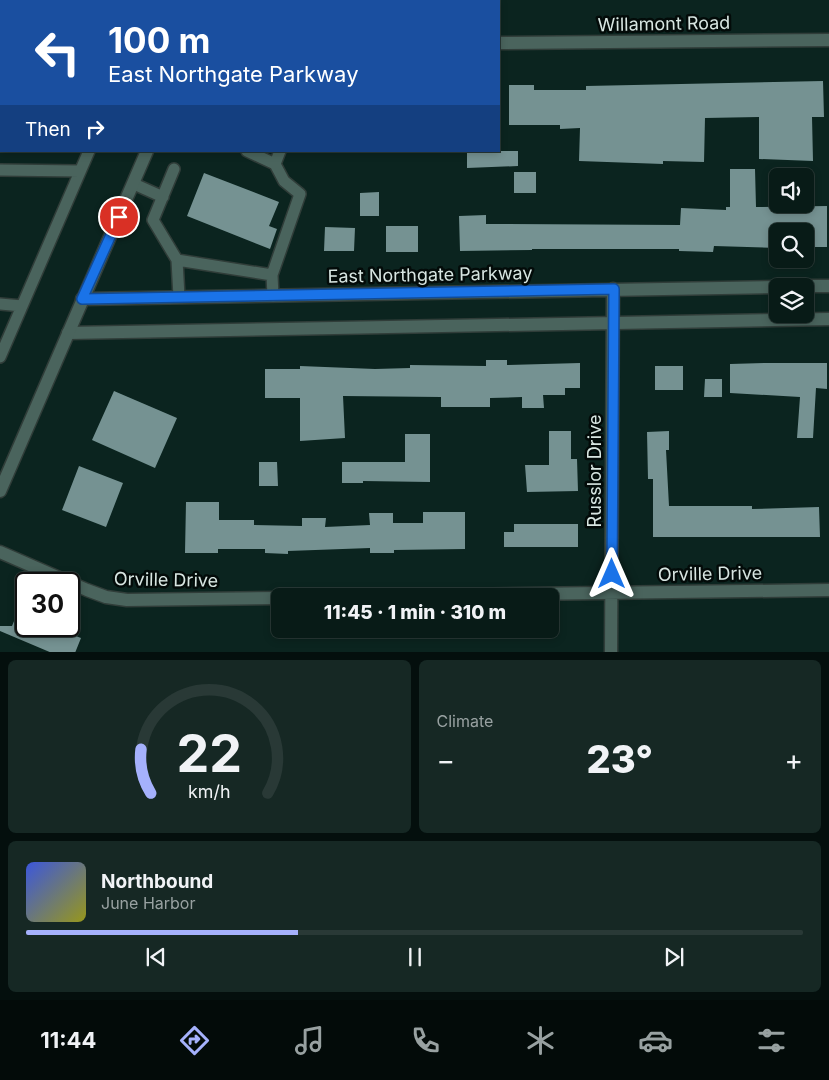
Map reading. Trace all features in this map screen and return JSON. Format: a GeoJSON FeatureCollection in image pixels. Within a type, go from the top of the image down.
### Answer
{"type":"FeatureCollection","features":[{"type":"Feature","properties":{"kind":"street","name":"Willamont Road"},"geometry":{"type":"LineString","coordinates":[[500,44],[829,40]]}},
{"type":"Feature","properties":{"kind":"street"},"geometry":{"type":"LineString","coordinates":[[0,491],[147,152]]}},
{"type":"Feature","properties":{"kind":"street"},"geometry":{"type":"LineString","coordinates":[[814,286],[829,286]]}},
{"type":"Feature","properties":{"kind":"street","name":"East Northgate Parkway"},"geometry":{"type":"LineString","coordinates":[[82,299],[769,287]]}},
{"type":"Feature","properties":{"kind":"street","name":"Russlor Drive"},"geometry":{"type":"LineString","coordinates":[[611,652],[614,289]]}},
{"type":"Feature","properties":{"kind":"street"},"geometry":{"type":"LineString","coordinates":[[68,333],[829,318]]}},
{"type":"Feature","properties":{"kind":"street","name":"Orville Drive"},"geometry":{"type":"LineString","coordinates":[[0,552],[106,597],[127,600],[271,598]]}},
{"type":"Feature","properties":{"kind":"street","name":"Orville Drive"},"geometry":{"type":"LineString","coordinates":[[559,594],[829,590]]}},
{"type":"Feature","properties":{"kind":"lane"},"geometry":{"type":"LineString","coordinates":[[0,357],[89,152]]}},
{"type":"Feature","properties":{"kind":"lane"},"geometry":{"type":"LineString","coordinates":[[249,152],[275,164],[284,181],[300,194],[272,275],[273,296]]}},
{"type":"Feature","properties":{"kind":"lane"},"geometry":{"type":"LineString","coordinates":[[275,164],[280,152]]}},
{"type":"Feature","properties":{"kind":"lane"},"geometry":{"type":"LineString","coordinates":[[174,169],[152,220],[177,260],[179,297]]}},
{"type":"Feature","properties":{"kind":"lane"},"geometry":{"type":"LineString","coordinates":[[0,170],[80,171]]}},
{"type":"Feature","properties":{"kind":"lane"},"geometry":{"type":"LineString","coordinates":[[134,184],[163,196]]}},
{"type":"Feature","properties":{"kind":"lane"},"geometry":{"type":"LineString","coordinates":[[177,260],[272,275]]}},
{"type":"Feature","properties":{"kind":"lane"},"geometry":{"type":"LineString","coordinates":[[0,304],[22,306]]}},
{"type":"Feature","properties":{"kind":"building"},"geometry":{"type":"Polygon","coordinates":[[[823,81],[824,117],[812,117],[813,161],[759,159],[759,117],[705,118],[704,162],[663,161],[663,164],[579,161],[580,128],[560,129],[560,125],[509,125],[509,85],[534,85],[534,90],[586,90],[586,86],[823,81]]]}},
{"type":"Feature","properties":{"kind":"building"},"geometry":{"type":"Polygon","coordinates":[[[518,151],[518,166],[467,168],[467,152],[518,151]]]}},
{"type":"Feature","properties":{"kind":"building"},"geometry":{"type":"Polygon","coordinates":[[[730,169],[755,169],[756,207],[769,207],[769,213],[814,213],[814,206],[827,206],[827,247],[814,247],[814,223],[769,223],[769,248],[714,246],[713,252],[679,251],[679,249],[460,251],[459,216],[486,215],[486,224],[680,225],[681,208],[726,210],[726,207],[730,207],[730,169]]]}},
{"type":"Feature","properties":{"kind":"building"},"geometry":{"type":"Polygon","coordinates":[[[514,172],[536,172],[536,193],[514,193],[514,172]]]}},
{"type":"Feature","properties":{"kind":"building"},"geometry":{"type":"Polygon","coordinates":[[[204,173],[279,202],[269,226],[277,229],[270,249],[187,216],[204,173]]]}},
{"type":"Feature","properties":{"kind":"building"},"geometry":{"type":"Polygon","coordinates":[[[379,192],[379,216],[360,216],[360,193],[379,192]]]}},
{"type":"Feature","properties":{"kind":"building"},"geometry":{"type":"Polygon","coordinates":[[[386,226],[418,226],[418,252],[386,252],[386,226]]]}},
{"type":"Feature","properties":{"kind":"building"},"geometry":{"type":"Polygon","coordinates":[[[325,227],[355,228],[354,251],[324,251],[325,227]]]}},
{"type":"Feature","properties":{"kind":"building"},"geometry":{"type":"Polygon","coordinates":[[[486,360],[507,360],[507,365],[580,363],[580,388],[565,388],[565,395],[543,395],[544,408],[522,408],[522,397],[490,398],[490,407],[441,407],[441,397],[343,396],[345,438],[300,441],[300,398],[265,398],[265,369],[300,369],[300,366],[375,369],[410,368],[410,365],[486,366],[486,360]]]}},
{"type":"Feature","properties":{"kind":"building"},"geometry":{"type":"Polygon","coordinates":[[[827,363],[827,389],[816,388],[813,438],[797,438],[800,397],[730,393],[730,364],[827,363]]]}},
{"type":"Feature","properties":{"kind":"building"},"geometry":{"type":"Polygon","coordinates":[[[655,366],[683,366],[683,390],[655,390],[655,366]]]}},
{"type":"Feature","properties":{"kind":"building"},"geometry":{"type":"Polygon","coordinates":[[[705,379],[722,379],[722,397],[704,397],[705,379]]]}},
{"type":"Feature","properties":{"kind":"building"},"geometry":{"type":"Polygon","coordinates":[[[114,391],[177,418],[155,468],[92,440],[114,391]]]}},
{"type":"Feature","properties":{"kind":"building"},"geometry":{"type":"Polygon","coordinates":[[[549,431],[571,431],[571,459],[577,459],[578,491],[527,492],[525,465],[549,465],[549,431]]]}},
{"type":"Feature","properties":{"kind":"building"},"geometry":{"type":"Polygon","coordinates":[[[669,431],[669,450],[666,450],[669,506],[752,506],[752,509],[819,507],[820,537],[653,537],[653,479],[648,479],[647,432],[669,431]]]}},
{"type":"Feature","properties":{"kind":"building"},"geometry":{"type":"Polygon","coordinates":[[[405,434],[430,434],[430,482],[363,481],[363,483],[342,483],[342,462],[405,462],[405,434]]]}},
{"type":"Feature","properties":{"kind":"building"},"geometry":{"type":"Polygon","coordinates":[[[259,462],[277,462],[278,486],[259,486],[259,462]]]}},
{"type":"Feature","properties":{"kind":"building"},"geometry":{"type":"Polygon","coordinates":[[[79,466],[123,483],[106,527],[62,510],[79,466]]]}},
{"type":"Feature","properties":{"kind":"building"},"geometry":{"type":"Polygon","coordinates":[[[186,502],[219,502],[219,520],[254,520],[254,525],[302,526],[302,518],[326,518],[325,527],[370,525],[369,513],[393,513],[393,523],[423,523],[423,512],[465,512],[465,549],[394,550],[394,553],[370,553],[370,548],[288,551],[288,554],[265,553],[265,549],[218,549],[218,553],[185,553],[186,502]]]}},
{"type":"Feature","properties":{"kind":"building"},"geometry":{"type":"Polygon","coordinates":[[[514,524],[578,524],[578,547],[504,547],[504,532],[514,532],[514,524]]]}},
{"type":"Feature","properties":{"kind":"building"},"geometry":{"type":"Polygon","coordinates":[[[15,619],[15,637],[81,638],[75,652],[50,652],[0,631],[0,626],[12,626],[15,619]]]}},
{"type":"Feature","properties":{"kind":"route"},"geometry":{"type":"LineString","coordinates":[[119,217],[82,299],[614,289],[612,574]]}}]}
